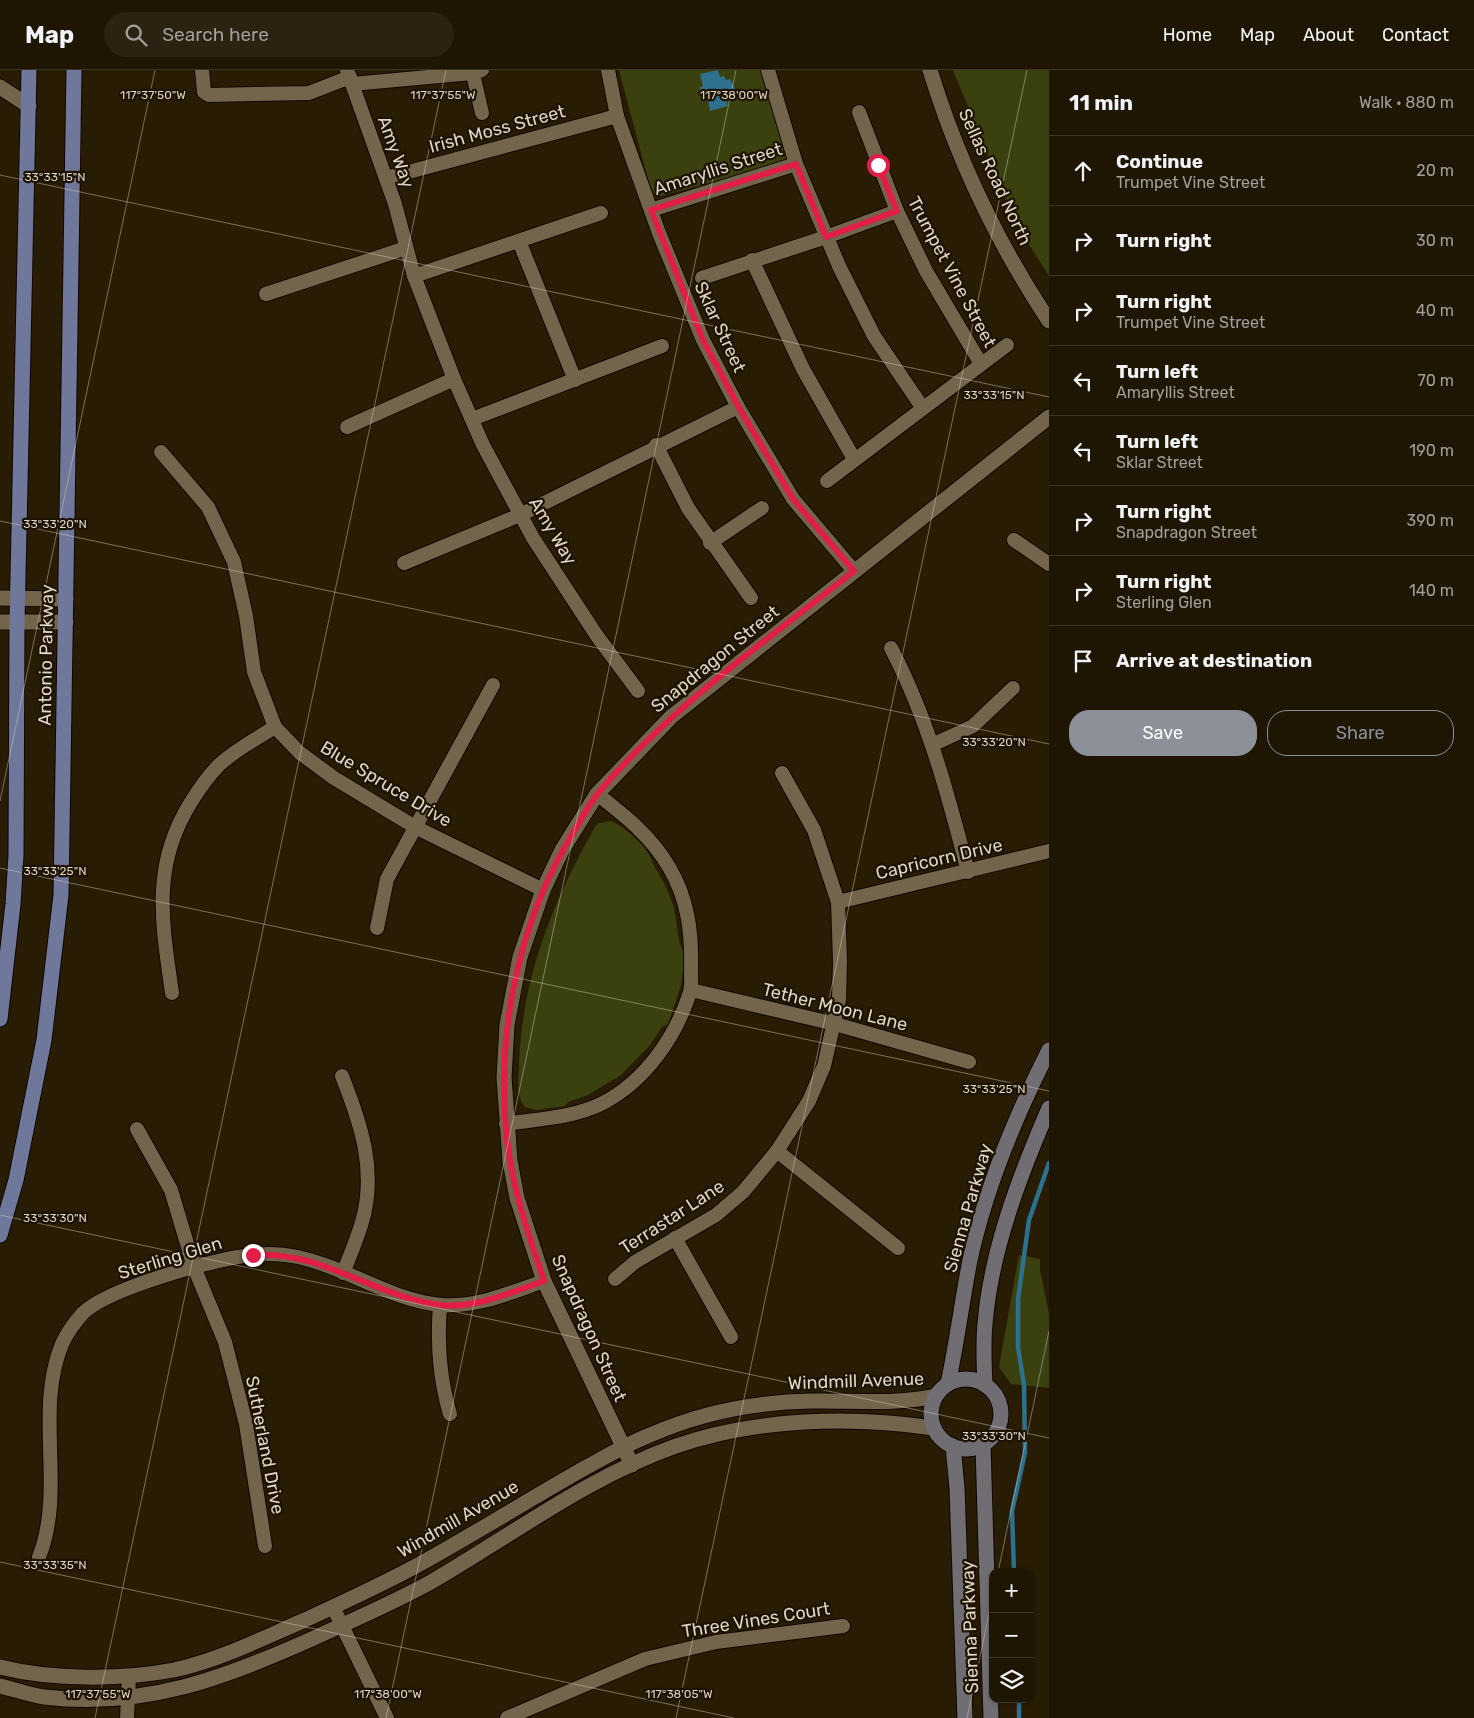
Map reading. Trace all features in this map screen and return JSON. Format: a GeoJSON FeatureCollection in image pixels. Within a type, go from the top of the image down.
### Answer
{"type":"FeatureCollection","features":[{"type":"Feature","properties":{"kind":"main road","name":"Antonio Parkway"},"geometry":{"type":"LineString","coordinates":[[0,1019],[13,904],[16,855],[17,622],[29,70]]}},
{"type":"Feature","properties":{"kind":"main road","name":"Antonio Parkway"},"geometry":{"type":"LineString","coordinates":[[0,1235],[16,1180],[31,1108],[54,967],[61,896],[74,70]]}},
{"type":"Feature","properties":{"kind":"main road","name":"Sienna Parkway"},"geometry":{"type":"LineString","coordinates":[[948,1384],[960,1325],[970,1258],[986,1199],[1004,1147],[1023,1101],[1049,1050]]}},
{"type":"Feature","properties":{"kind":"main road"},"geometry":{"type":"LineString","coordinates":[[985,1385],[985,1322],[996,1262],[1014,1195],[1049,1108]]}},
{"type":"Feature","properties":{"kind":"main road"},"geometry":{"type":"LineString","coordinates":[[962,1380],[974,1380],[985,1385],[993,1392],[1001,1412],[996,1432],[983,1445],[968,1449],[953,1446],[939,1436],[934,1428],[931,1412],[936,1396],[948,1384],[962,1380]]}},
{"type":"Feature","properties":{"kind":"main road","name":"Sienna Parkway"},"geometry":{"type":"LineString","coordinates":[[983,1445],[991,1718]]}},
{"type":"Feature","properties":{"kind":"main road","name":"Sienna Parkway"},"geometry":{"type":"LineString","coordinates":[[953,1446],[958,1507],[965,1718]]}},
{"type":"Feature","properties":{"kind":"street"},"geometry":{"type":"LineString","coordinates":[[202,70],[202,86],[204,92],[209,95],[309,93],[350,77],[476,71],[482,112]]}},
{"type":"Feature","properties":{"kind":"street","name":"Sklar Street"},"geometry":{"type":"LineString","coordinates":[[608,70],[617,116],[651,210],[703,340],[738,406],[793,499],[854,571]]}},
{"type":"Feature","properties":{"kind":"street"},"geometry":{"type":"LineString","coordinates":[[768,70],[796,164],[826,237],[874,336],[922,407]]}},
{"type":"Feature","properties":{"kind":"street","name":"Sellas Road North"},"geometry":{"type":"LineString","coordinates":[[930,70],[962,159],[991,222],[1029,291],[1049,321]]}},
{"type":"Feature","properties":{"kind":"street","name":"Amy Way"},"geometry":{"type":"LineString","coordinates":[[350,77],[386,178],[414,276],[454,379],[472,419],[520,515],[568,593],[638,691]]}},
{"type":"Feature","properties":{"kind":"street"},"geometry":{"type":"LineString","coordinates":[[0,86],[29,106]]}},
{"type":"Feature","properties":{"kind":"street","name":"Trumpet Vine Street"},"geometry":{"type":"LineString","coordinates":[[859,112],[897,211],[926,271],[980,364]]}},
{"type":"Feature","properties":{"kind":"street","name":"Irish Moss Street"},"geometry":{"type":"LineString","coordinates":[[386,178],[617,116]]}},
{"type":"Feature","properties":{"kind":"street","name":"Amaryllis Street"},"geometry":{"type":"LineString","coordinates":[[651,210],[796,164]]}},
{"type":"Feature","properties":{"kind":"street"},"geometry":{"type":"LineString","coordinates":[[702,278],[826,237],[897,211]]}},
{"type":"Feature","properties":{"kind":"street"},"geometry":{"type":"LineString","coordinates":[[414,276],[601,213]]}},
{"type":"Feature","properties":{"kind":"street"},"geometry":{"type":"LineString","coordinates":[[519,241],[575,380]]}},
{"type":"Feature","properties":{"kind":"street"},"geometry":{"type":"LineString","coordinates":[[266,294],[406,248]]}},
{"type":"Feature","properties":{"kind":"street"},"geometry":{"type":"LineString","coordinates":[[752,260],[803,369],[854,459]]}},
{"type":"Feature","properties":{"kind":"street","name":"Trumpet Vine Street"},"geometry":{"type":"LineString","coordinates":[[826,481],[1007,345]]}},
{"type":"Feature","properties":{"kind":"street"},"geometry":{"type":"LineString","coordinates":[[472,419],[662,346]]}},
{"type":"Feature","properties":{"kind":"street"},"geometry":{"type":"LineString","coordinates":[[347,427],[454,379]]}},
{"type":"Feature","properties":{"kind":"street"},"geometry":{"type":"LineString","coordinates":[[404,563],[520,515],[738,406]]}},
{"type":"Feature","properties":{"kind":"street","name":"Snapdragon Street"},"geometry":{"type":"LineString","coordinates":[[632,1465],[544,1281],[517,1198],[510,1160],[504,1077],[507,1025],[520,957],[543,890],[562,850],[597,794],[670,717],[1049,417]]}},
{"type":"Feature","properties":{"kind":"street"},"geometry":{"type":"LineString","coordinates":[[656,446],[688,508],[710,543],[751,598]]}},
{"type":"Feature","properties":{"kind":"street","name":"Blue Spruce Drive"},"geometry":{"type":"LineString","coordinates":[[161,452],[208,507],[234,562],[246,616],[254,672],[275,726],[300,753],[334,778],[415,827],[543,890]]}},
{"type":"Feature","properties":{"kind":"street"},"geometry":{"type":"LineString","coordinates":[[710,543],[762,508]]}},
{"type":"Feature","properties":{"kind":"street"},"geometry":{"type":"LineString","coordinates":[[1014,540],[1049,564]]}},
{"type":"Feature","properties":{"kind":"street"},"geometry":{"type":"LineString","coordinates":[[0,598],[66,599]]}},
{"type":"Feature","properties":{"kind":"street"},"geometry":{"type":"LineString","coordinates":[[0,622],[66,622]]}},
{"type":"Feature","properties":{"kind":"street"},"geometry":{"type":"LineString","coordinates":[[891,648],[912,688],[932,745],[946,786],[968,872]]}},
{"type":"Feature","properties":{"kind":"street"},"geometry":{"type":"LineString","coordinates":[[377,928],[387,879],[493,686]]}},
{"type":"Feature","properties":{"kind":"street"},"geometry":{"type":"LineString","coordinates":[[932,745],[973,726],[1012,688]]}},
{"type":"Feature","properties":{"kind":"street"},"geometry":{"type":"LineString","coordinates":[[172,993],[164,934],[162,881],[169,845],[186,810],[201,786],[219,765],[275,726]]}},
{"type":"Feature","properties":{"kind":"street","name":"Terrastar Lane"},"geometry":{"type":"LineString","coordinates":[[615,1279],[635,1262],[716,1215],[744,1192],[777,1151],[809,1101],[824,1066],[839,1000],[838,902],[814,830],[782,773]]}},
{"type":"Feature","properties":{"kind":"street"},"geometry":{"type":"LineString","coordinates":[[506,1124],[568,1115],[603,1103],[632,1082],[658,1056],[675,1027],[691,990],[691,926],[685,902],[669,867],[639,827],[597,794]]}},
{"type":"Feature","properties":{"kind":"street","name":"Capricorn Drive"},"geometry":{"type":"LineString","coordinates":[[838,902],[1049,851]]}},
{"type":"Feature","properties":{"kind":"street","name":"Tether Moon Lane"},"geometry":{"type":"LineString","coordinates":[[691,990],[835,1024],[969,1062]]}},
{"type":"Feature","properties":{"kind":"street"},"geometry":{"type":"LineString","coordinates":[[342,1076],[362,1131],[368,1173],[367,1199],[362,1222],[344,1273]]}},
{"type":"Feature","properties":{"kind":"street","name":"Sutherland Drive"},"geometry":{"type":"LineString","coordinates":[[137,1129],[171,1190],[194,1267],[225,1342],[246,1424],[265,1546]]}},
{"type":"Feature","properties":{"kind":"street"},"geometry":{"type":"LineString","coordinates":[[777,1151],[898,1248]]}},
{"type":"Feature","properties":{"kind":"street"},"geometry":{"type":"LineString","coordinates":[[676,1238],[731,1338]]}},
{"type":"Feature","properties":{"kind":"street","name":"Sterling Glen"},"geometry":{"type":"LineString","coordinates":[[39,1557],[46,1535],[50,1507],[51,1388],[58,1356],[68,1333],[84,1313],[107,1297],[194,1267],[238,1257],[266,1254],[305,1259],[388,1292],[440,1305],[486,1299],[544,1281]]}},
{"type":"Feature","properties":{"kind":"street"},"geometry":{"type":"LineString","coordinates":[[440,1305],[439,1355],[441,1380],[450,1414]]}},
{"type":"Feature","properties":{"kind":"street","name":"Windmill Avenue"},"geometry":{"type":"LineString","coordinates":[[0,1667],[23,1673],[89,1676],[129,1676],[175,1670],[221,1656],[333,1607],[425,1561],[527,1500],[650,1434],[695,1419],[743,1407],[809,1401],[913,1401],[936,1396]]}},
{"type":"Feature","properties":{"kind":"street"},"geometry":{"type":"LineString","coordinates":[[0,1686],[43,1697],[128,1697],[183,1689],[248,1667],[343,1627],[430,1582],[594,1483],[678,1446],[710,1436],[779,1425],[886,1423],[934,1428]]}},
{"type":"Feature","properties":{"kind":"street"},"geometry":{"type":"LineString","coordinates":[[333,1607],[386,1718]]}},
{"type":"Feature","properties":{"kind":"street","name":"Three Vines Court"},"geometry":{"type":"LineString","coordinates":[[507,1718],[644,1659],[716,1642],[844,1626]]}},
{"type":"Feature","properties":{"kind":"street"},"geometry":{"type":"LineString","coordinates":[[127,1718],[129,1676]]}},
{"type":"Feature","properties":{"kind":"green space"},"geometry":{"type":"Polygon","coordinates":[[[619,70],[763,70],[787,163],[653,198],[619,70]]]}},
{"type":"Feature","properties":{"kind":"green space"},"geometry":{"type":"Polygon","coordinates":[[[953,70],[1049,70],[1049,276],[1016,224],[953,70]]]}},
{"type":"Feature","properties":{"kind":"green space"},"geometry":{"type":"Polygon","coordinates":[[[611,821],[629,832],[641,844],[650,857],[669,894],[675,911],[680,944],[685,955],[681,985],[668,1024],[662,1027],[650,1045],[621,1075],[588,1095],[568,1102],[565,1106],[536,1110],[525,1107],[520,1097],[518,1081],[521,1032],[526,1001],[542,941],[566,883],[595,827],[599,823],[611,821]]]}},
{"type":"Feature","properties":{"kind":"green space"},"geometry":{"type":"Polygon","coordinates":[[[1019,1255],[1040,1259],[1040,1270],[1049,1314],[1049,1388],[1011,1384],[999,1367],[1019,1255]]]}},
{"type":"Feature","properties":{"kind":"water"},"geometry":{"type":"Polygon","coordinates":[[[718,70],[720,77],[724,76],[726,80],[730,79],[735,89],[734,93],[729,94],[730,98],[726,99],[728,106],[710,111],[708,100],[703,101],[700,87],[703,86],[700,74],[718,70]]]}},
{"type":"Feature","properties":{"kind":"waterway"},"geometry":{"type":"LineString","coordinates":[[1014,1568],[1012,1511],[1025,1453],[1024,1385],[1018,1347],[1018,1299],[1029,1220],[1049,1163]]}},
{"type":"Feature","properties":{"kind":"waterway"},"geometry":{"type":"LineString","coordinates":[[1019,1703],[1019,1718]]}},
{"type":"Feature","properties":{"kind":"route"},"geometry":{"type":"LineString","coordinates":[[253,1255],[286,1255],[305,1259],[388,1292],[440,1305],[479,1301],[501,1296],[544,1281],[517,1198],[506,1124],[504,1077],[507,1025],[520,957],[543,890],[562,850],[597,794],[670,717],[854,571],[793,499],[738,406],[703,340],[651,210],[796,164],[826,237],[897,211],[878,165]]}}]}
